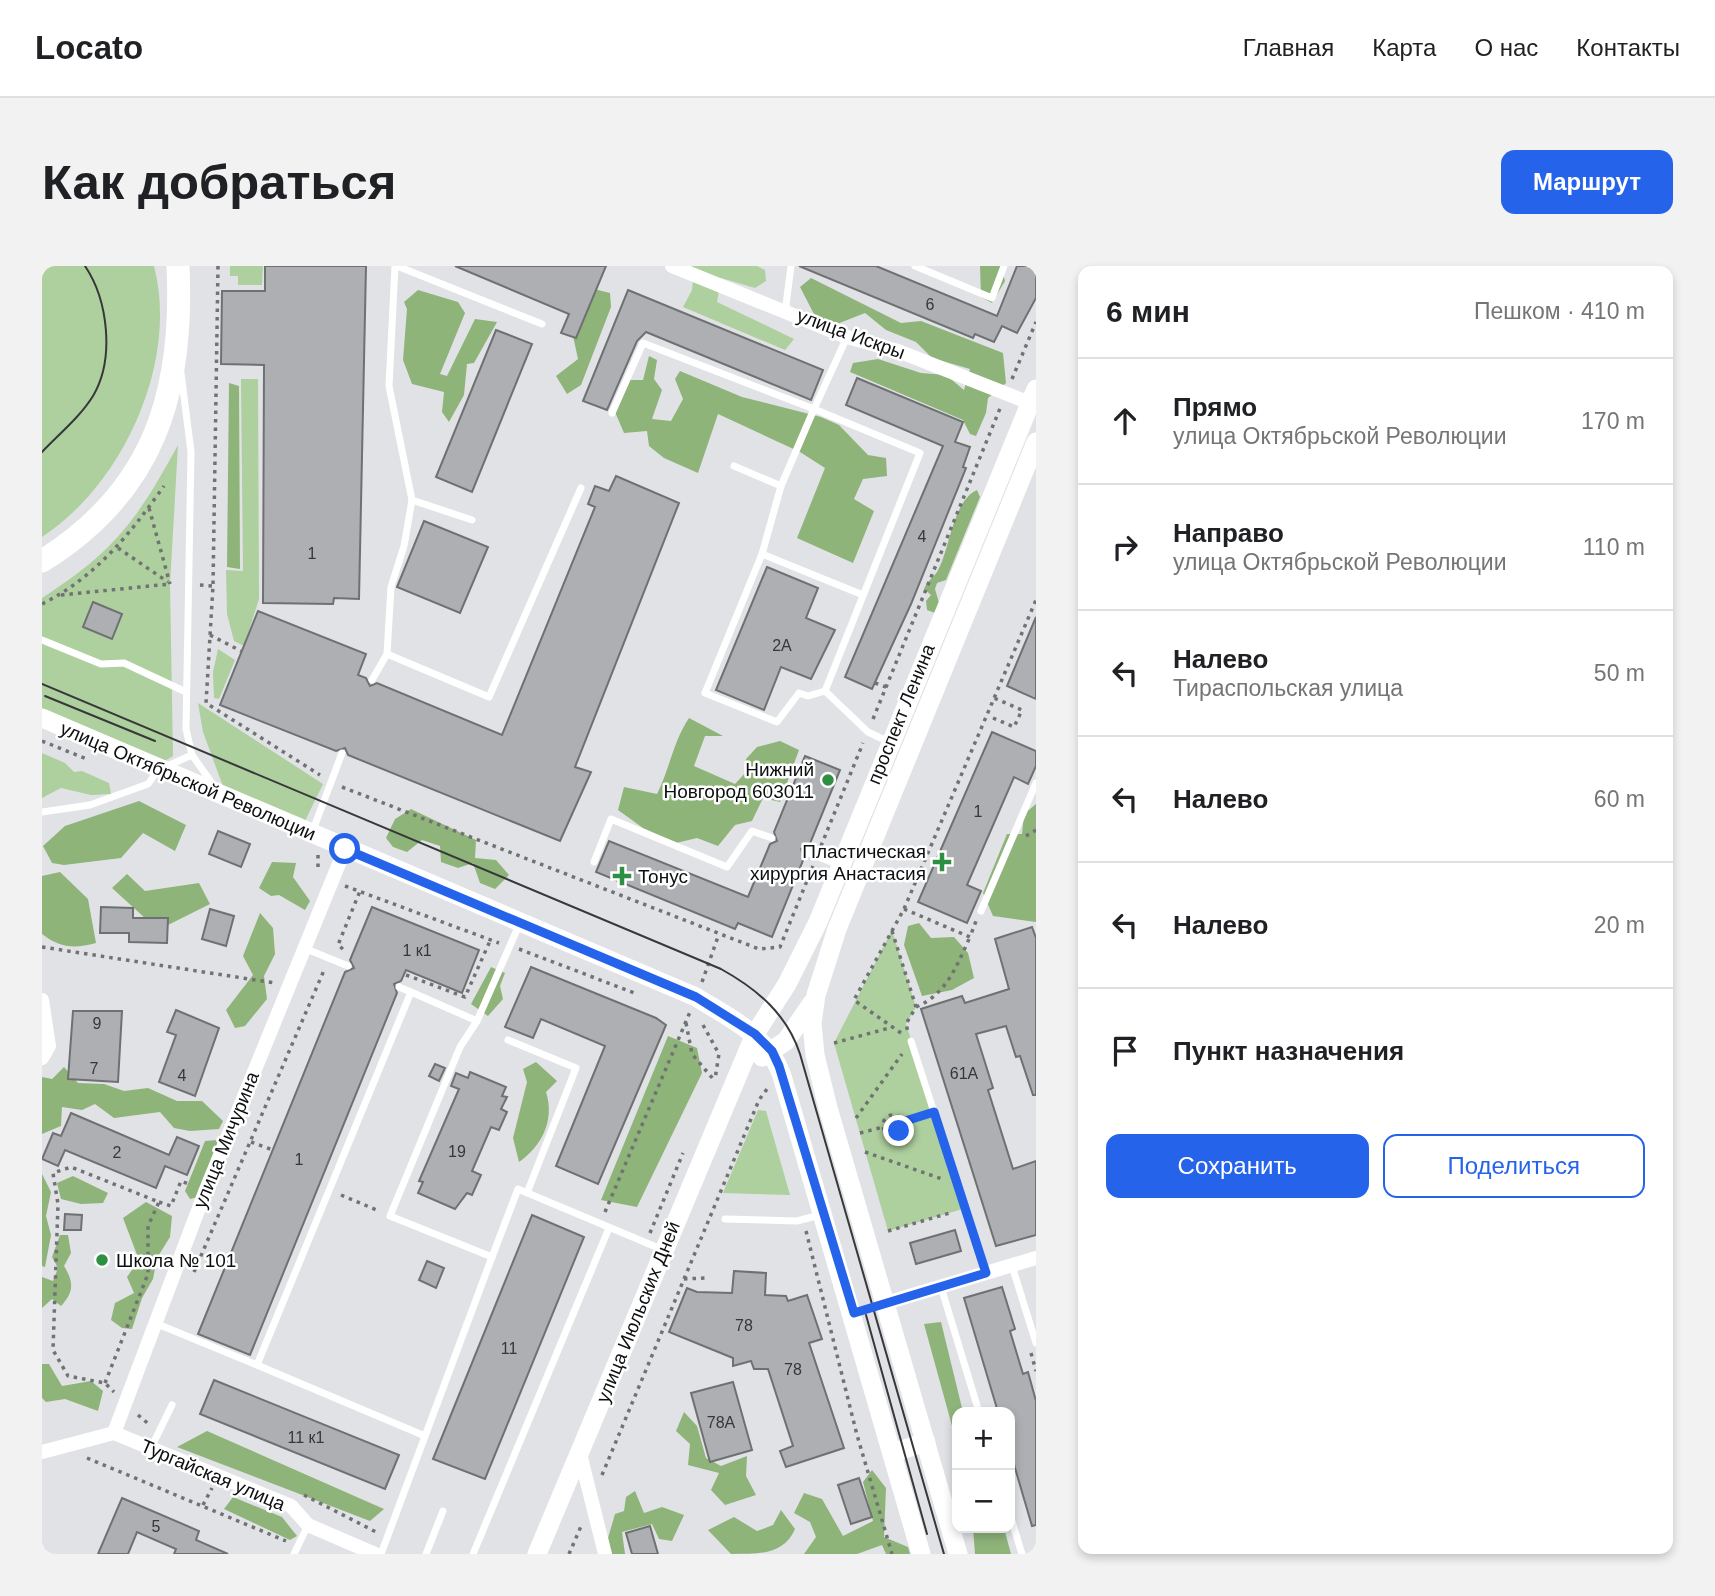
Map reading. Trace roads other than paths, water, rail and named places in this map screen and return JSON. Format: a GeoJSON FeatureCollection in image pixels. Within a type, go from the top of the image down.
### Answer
{"type":"FeatureCollection","features":[{"type":"Feature","properties":{"kind":"main road"},"geometry":{"type":"LineString","coordinates":[[42,561],[83,532],[112,503],[137,470],[154,439],[167,402],[177,354],[180,311],[178,266]]}},
{"type":"Feature","properties":{"kind":"main road","name":"проспект Ленина"},"geometry":{"type":"LineString","coordinates":[[755,1034],[787,984],[818,922],[889,742],[1033,396]]}},
{"type":"Feature","properties":{"kind":"main road","name":"проспект Ленина"},"geometry":{"type":"LineString","coordinates":[[816,995],[856,878],[1036,442]]}},
{"type":"Feature","properties":{"kind":"main road","name":"улица Октябрьской Революции"},"geometry":{"type":"LineString","coordinates":[[42,718],[158,770],[696,997],[755,1034],[772,1051],[782,1076],[854,1313],[921,1554]]}},
{"type":"Feature","properties":{"kind":"main road"},"geometry":{"type":"LineString","coordinates":[[755,1034],[787,1025],[816,995]]}},
{"type":"Feature","properties":{"kind":"main road"},"geometry":{"type":"LineString","coordinates":[[740,1071],[793,1034],[816,995]]}},
{"type":"Feature","properties":{"kind":"main road"},"geometry":{"type":"LineString","coordinates":[[816,995],[812,1023],[815,1055],[958,1554]]}},
{"type":"Feature","properties":{"kind":"main road","name":"улица Июльских Дней"},"geometry":{"type":"LineString","coordinates":[[537,1554],[580,1454],[657,1247],[755,1034]]}},
{"type":"Feature","properties":{"kind":"main road"},"geometry":{"type":"LineString","coordinates":[[824,1214],[857,1204]]}},
{"type":"Feature","properties":{"kind":"main road"},"geometry":{"type":"LineString","coordinates":[[854,1313],[886,1303]]}},
{"type":"Feature","properties":{"kind":"main road"},"geometry":{"type":"LineString","coordinates":[[892,1453],[926,1443]]}},
{"type":"Feature","properties":{"kind":"street","name":"улица Искры"},"geometry":{"type":"LineString","coordinates":[[672,266],[789,311],[847,337],[898,351],[1006,393],[1033,396]]}},
{"type":"Feature","properties":{"kind":"street","name":"улица Мичурина"},"geometry":{"type":"LineString","coordinates":[[114,1433],[155,1323],[345,849]]}},
{"type":"Feature","properties":{"kind":"street"},"geometry":{"type":"LineString","coordinates":[[42,1000],[49,1046],[42,1058]]}},
{"type":"Feature","properties":{"kind":"street"},"geometry":{"type":"LineString","coordinates":[[886,1303],[1036,1258]]}},
{"type":"Feature","properties":{"kind":"street"},"geometry":{"type":"LineString","coordinates":[[42,1452],[114,1433]]}},
{"type":"Feature","properties":{"kind":"street","name":"Тургайская улица"},"geometry":{"type":"LineString","coordinates":[[114,1433],[291,1506],[308,1525],[375,1554]]}},
{"type":"Feature","properties":{"kind":"street"},"geometry":{"type":"LineString","coordinates":[[580,1454],[605,1554]]}},
{"type":"Feature","properties":{"kind":"lane"},"geometry":{"type":"LineString","coordinates":[[372,680],[387,654],[391,587],[404,546],[412,500],[389,386],[396,266],[542,324]]}},
{"type":"Feature","properties":{"kind":"lane"},"geometry":{"type":"LineString","coordinates":[[789,311],[786,305],[791,266]]}},
{"type":"Feature","properties":{"kind":"lane"},"geometry":{"type":"LineString","coordinates":[[915,266],[992,298],[1004,266]]}},
{"type":"Feature","properties":{"kind":"lane"},"geometry":{"type":"LineString","coordinates":[[824,691],[808,696],[799,693],[777,722],[705,692],[762,554],[781,486],[847,337]]}},
{"type":"Feature","properties":{"kind":"lane"},"geometry":{"type":"LineString","coordinates":[[612,412],[643,342],[920,453],[824,691]]}},
{"type":"Feature","properties":{"kind":"lane"},"geometry":{"type":"LineString","coordinates":[[177,354],[191,452],[186,729],[192,755],[220,795]]}},
{"type":"Feature","properties":{"kind":"lane"},"geometry":{"type":"LineString","coordinates":[[734,466],[781,486]]}},
{"type":"Feature","properties":{"kind":"lane"},"geometry":{"type":"LineString","coordinates":[[387,654],[489,698],[581,488]]}},
{"type":"Feature","properties":{"kind":"lane"},"geometry":{"type":"LineString","coordinates":[[412,500],[472,520]]}},
{"type":"Feature","properties":{"kind":"lane"},"geometry":{"type":"LineString","coordinates":[[762,554],[863,595]]}},
{"type":"Feature","properties":{"kind":"lane"},"geometry":{"type":"LineString","coordinates":[[42,640],[101,664],[124,663],[186,692]]}},
{"type":"Feature","properties":{"kind":"lane"},"geometry":{"type":"LineString","coordinates":[[824,691],[867,732],[889,742]]}},
{"type":"Feature","properties":{"kind":"lane"},"geometry":{"type":"LineString","coordinates":[[311,834],[342,753]]}},
{"type":"Feature","properties":{"kind":"lane"},"geometry":{"type":"LineString","coordinates":[[42,812],[90,805],[148,784],[158,770],[192,755]]}},
{"type":"Feature","properties":{"kind":"lane"},"geometry":{"type":"LineString","coordinates":[[981,911],[1036,783]]}},
{"type":"Feature","properties":{"kind":"lane"},"geometry":{"type":"LineString","coordinates":[[594,862],[611,819],[727,867],[752,831],[772,838]]}},
{"type":"Feature","properties":{"kind":"lane"},"geometry":{"type":"LineString","coordinates":[[806,852],[839,866]]}},
{"type":"Feature","properties":{"kind":"lane"},"geometry":{"type":"LineString","coordinates":[[492,1257],[390,1216],[460,1047],[477,1021],[520,923]]}},
{"type":"Feature","properties":{"kind":"lane"},"geometry":{"type":"LineString","coordinates":[[304,948],[348,965]]}},
{"type":"Feature","properties":{"kind":"lane"},"geometry":{"type":"LineString","coordinates":[[399,987],[477,1021]]}},
{"type":"Feature","properties":{"kind":"lane"},"geometry":{"type":"LineString","coordinates":[[257,1365],[411,992]]}},
{"type":"Feature","properties":{"kind":"lane"},"geometry":{"type":"LineString","coordinates":[[508,1040],[576,1068],[527,1193]]}},
{"type":"Feature","properties":{"kind":"lane"},"geometry":{"type":"LineString","coordinates":[[911,1041],[986,1273]]}},
{"type":"Feature","properties":{"kind":"lane"},"geometry":{"type":"LineString","coordinates":[[381,1554],[518,1189],[657,1247]]}},
{"type":"Feature","properties":{"kind":"lane"},"geometry":{"type":"LineString","coordinates":[[725,1219],[803,1220],[824,1214]]}},
{"type":"Feature","properties":{"kind":"lane"},"geometry":{"type":"LineString","coordinates":[[473,1554],[609,1228]]}},
{"type":"Feature","properties":{"kind":"lane"},"geometry":{"type":"LineString","coordinates":[[1012,1265],[1036,1343]]}},
{"type":"Feature","properties":{"kind":"lane"},"geometry":{"type":"LineString","coordinates":[[941,1287],[977,1407]]}},
{"type":"Feature","properties":{"kind":"lane"},"geometry":{"type":"LineString","coordinates":[[155,1323],[425,1436]]}},
{"type":"Feature","properties":{"kind":"lane"},"geometry":{"type":"LineString","coordinates":[[152,1448],[157,1432],[172,1405]]}},
{"type":"Feature","properties":{"kind":"lane"},"geometry":{"type":"LineString","coordinates":[[426,1554],[443,1511]]}},
{"type":"Feature","properties":{"kind":"lane"},"geometry":{"type":"LineString","coordinates":[[296,1550],[308,1525]]}},
{"type":"Feature","properties":{"kind":"lane"},"geometry":{"type":"LineString","coordinates":[[1015,1533],[1021,1554]]}},
{"type":"Feature","properties":{"kind":"tram line"},"geometry":{"type":"LineString","coordinates":[[42,452],[88,404],[100,381],[104,365],[106,330],[103,312],[99,295],[85,266]]}},
{"type":"Feature","properties":{"kind":"tram line"},"geometry":{"type":"LineString","coordinates":[[42,684],[721,969],[747,985],[769,1004],[787,1027],[800,1054],[944,1554]]}},
{"type":"Feature","properties":{"kind":"tram line"},"geometry":{"type":"LineString","coordinates":[[45,696],[155,741]]}},
{"type":"Feature","properties":{"kind":"tram line"},"geometry":{"type":"LineString","coordinates":[[866,1315],[927,1534]]}},
{"type":"Feature","properties":{"kind":"place","name":"Нижний Новгород 603011"},"geometry":{"type":"Point","coordinates":[828,780]}},
{"type":"Feature","properties":{"kind":"place","name":"Пластическая хирургия Анастасия"},"geometry":{"type":"Point","coordinates":[942,862]}},
{"type":"Feature","properties":{"kind":"place","name":"Тонус"},"geometry":{"type":"Point","coordinates":[622,876]}},
{"type":"Feature","properties":{"kind":"place","name":"Школа № 101"},"geometry":{"type":"Point","coordinates":[102,1260]}}]}
